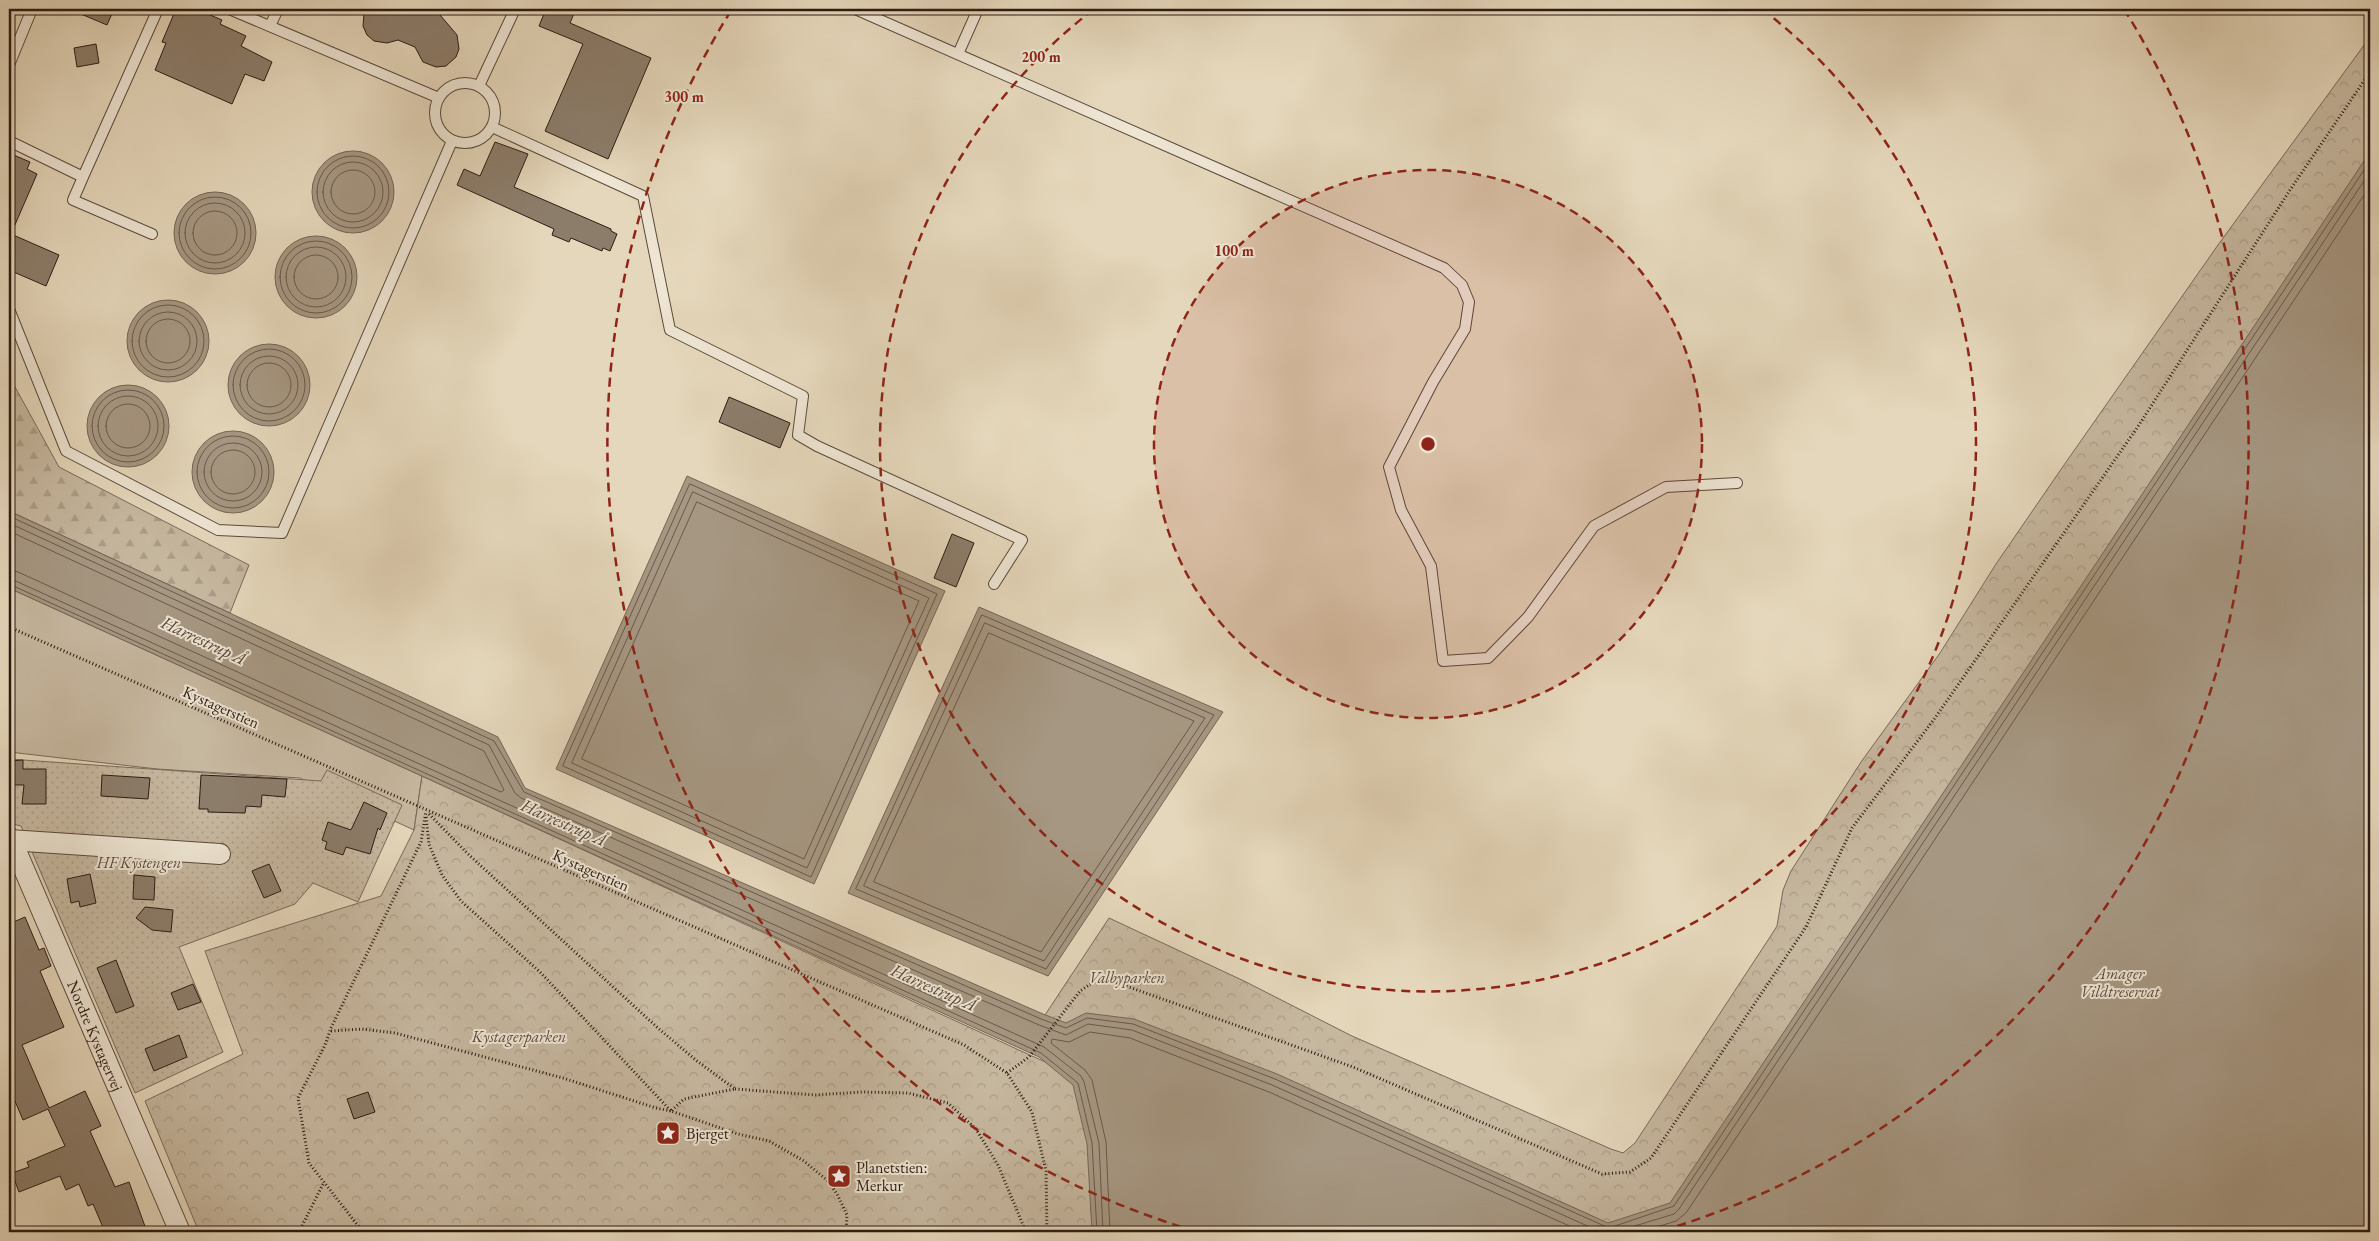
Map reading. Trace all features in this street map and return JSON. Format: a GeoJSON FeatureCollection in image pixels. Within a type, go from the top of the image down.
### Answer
{"type":"FeatureCollection","features":[{"type":"Feature","properties":{"kind":"street"},"geometry":{"type":"LineString","coordinates":[[10,839],[220,854]]}},
{"type":"Feature","properties":{"kind":"street","name":"Nordre Kystagervej"},"geometry":{"type":"LineString","coordinates":[[10,839],[180,1232]]}},
{"type":"Feature","properties":{"kind":"lane"},"geometry":{"type":"LineString","coordinates":[[9,65],[32,9]]}},
{"type":"Feature","properties":{"kind":"lane"},"geometry":{"type":"LineString","coordinates":[[152,234],[73,200],[158,9]]}},
{"type":"Feature","properties":{"kind":"lane"},"geometry":{"type":"LineString","coordinates":[[229,9],[439,98]]}},
{"type":"Feature","properties":{"kind":"lane"},"geometry":{"type":"LineString","coordinates":[[270,26],[278,9]]}},
{"type":"Feature","properties":{"kind":"lane"},"geometry":{"type":"LineString","coordinates":[[479,86],[515,9]]}},
{"type":"Feature","properties":{"kind":"lane"},"geometry":{"type":"LineString","coordinates":[[855,9],[1444,268],[1462,285],[1469,302],[1465,329],[1433,382],[1389,467],[1401,510],[1431,566],[1444,662],[1488,658],[1528,617],[1594,526],[1666,487],[1737,483]]}},
{"type":"Feature","properties":{"kind":"lane"},"geometry":{"type":"LineString","coordinates":[[958,54],[978,9]]}},
{"type":"Feature","properties":{"kind":"lane"},"geometry":{"type":"LineString","coordinates":[[470,84],[479,86],[492,99],[495,118],[492,127],[486,134],[470,143],[452,141],[438,127],[435,107],[439,98],[452,86],[470,84]]}},
{"type":"Feature","properties":{"kind":"lane"},"geometry":{"type":"LineString","coordinates":[[492,127],[643,196],[670,330],[802,396],[798,435],[817,446],[1022,540],[994,584]]}},
{"type":"Feature","properties":{"kind":"lane"},"geometry":{"type":"LineString","coordinates":[[9,141],[83,177]]}},
{"type":"Feature","properties":{"kind":"lane"},"geometry":{"type":"LineString","coordinates":[[9,309],[66,451],[218,530],[282,533],[452,141]]}},
{"type":"Feature","properties":{"kind":"path"},"geometry":{"type":"LineString","coordinates":[[1007,1073],[1029,1057],[1062,1017],[1080,991],[1095,981],[1112,981],[1353,1067],[1602,1174],[1630,1172],[1651,1158],[1806,927],[1852,828],[1935,718],[2137,428],[2290,190],[2370,72]]}},
{"type":"Feature","properties":{"kind":"path","name":"Kystagerstien"},"geometry":{"type":"LineString","coordinates":[[9,627],[426,812],[964,1045],[1007,1073],[1032,1112],[1046,1172],[1047,1232]]}},
{"type":"Feature","properties":{"kind":"path"},"geometry":{"type":"LineString","coordinates":[[363,1232],[309,1163],[298,1098],[421,842],[426,812]]}},
{"type":"Feature","properties":{"kind":"path"},"geometry":{"type":"LineString","coordinates":[[426,812],[468,854],[652,1022],[697,1061],[735,1089]]}},
{"type":"Feature","properties":{"kind":"path"},"geometry":{"type":"LineString","coordinates":[[426,812],[429,844],[442,875],[461,901],[540,972],[671,1111]]}},
{"type":"Feature","properties":{"kind":"path"},"geometry":{"type":"LineString","coordinates":[[330,1031],[362,1029],[395,1033],[563,1078],[656,1108],[671,1111],[703,1123],[715,1124],[738,1134],[769,1141],[787,1150],[815,1169],[832,1187],[844,1206],[848,1224],[846,1232]]}},
{"type":"Feature","properties":{"kind":"path"},"geometry":{"type":"LineString","coordinates":[[671,1111],[684,1099],[735,1089],[816,1096],[862,1092],[908,1093],[948,1103],[976,1129],[998,1164],[1026,1232]]}},
{"type":"Feature","properties":{"kind":"path"},"geometry":{"type":"LineString","coordinates":[[299,1232],[324,1182]]}},
{"type":"Feature","properties":{"kind":"green space"},"geometry":{"type":"Polygon","coordinates":[[[2370,37],[2370,1232],[199,1232],[145,1101],[243,1054],[205,951],[381,896],[414,830],[422,776],[1043,1061],[1590,1215],[1324,1098],[1043,1018],[1109,918],[1244,981],[1352,1036],[1623,1153],[1635,1143],[1777,926],[1783,890],[1791,871],[1861,762],[1940,653],[1996,564],[2218,245],[2370,37]]]}},
{"type":"Feature","properties":{"kind":"green space"},"geometry":{"type":"Polygon","coordinates":[[[9,376],[59,467],[249,565],[230,613],[9,511],[9,376]]]}},
{"type":"Feature","properties":{"kind":"green space"},"geometry":{"type":"Polygon","coordinates":[[[9,588],[422,776],[414,830],[300,778],[157,769],[9,752],[9,588]]]}},
{"type":"Feature","properties":{"kind":"green space","name":"HF Kystengen"},"geometry":{"type":"Polygon","coordinates":[[[9,759],[321,781],[327,770],[402,805],[358,902],[313,883],[295,904],[179,947],[223,1052],[135,1093],[21,826],[9,823],[9,759]]]}},
{"type":"Feature","properties":{"kind":"water"},"geometry":{"type":"Polygon","coordinates":[[[353,151],[369,154],[382,163],[391,176],[394,192],[391,208],[382,221],[369,230],[353,233],[337,230],[324,221],[315,208],[312,192],[315,176],[324,163],[337,154],[353,151]]]}},
{"type":"Feature","properties":{"kind":"water","name":"Amager Vildtreservat"},"geometry":{"type":"Polygon","coordinates":[[[2370,152],[2370,1232],[1092,1232],[1087,1144],[1073,1085],[1039,1057],[9,588],[9,511],[498,737],[525,788],[1043,1014],[1066,1023],[1086,1013],[1134,1019],[1277,1074],[1608,1223],[1670,1203],[2370,152]]]}},
{"type":"Feature","properties":{"kind":"water"},"geometry":{"type":"Polygon","coordinates":[[[215,192],[231,195],[244,204],[253,217],[256,233],[253,249],[244,262],[231,271],[215,274],[199,271],[186,262],[177,249],[174,233],[177,217],[186,204],[199,195],[215,192]]]}},
{"type":"Feature","properties":{"kind":"water"},"geometry":{"type":"Polygon","coordinates":[[[316,236],[332,239],[345,248],[354,261],[357,277],[354,293],[345,306],[332,315],[316,318],[300,315],[287,306],[278,293],[275,277],[278,261],[287,248],[300,239],[316,236]]]}},
{"type":"Feature","properties":{"kind":"water"},"geometry":{"type":"Polygon","coordinates":[[[168,300],[184,303],[197,312],[206,325],[209,341],[206,357],[197,370],[184,379],[168,382],[152,379],[139,370],[130,357],[127,341],[130,325],[139,312],[152,303],[168,300]]]}},
{"type":"Feature","properties":{"kind":"water"},"geometry":{"type":"Polygon","coordinates":[[[269,344],[285,347],[298,356],[307,369],[310,385],[307,401],[298,414],[285,423],[269,426],[253,423],[240,414],[231,401],[228,385],[231,369],[240,356],[253,347],[269,344]]]}},
{"type":"Feature","properties":{"kind":"water"},"geometry":{"type":"Polygon","coordinates":[[[128,385],[144,388],[157,397],[166,410],[169,426],[166,442],[157,455],[144,464],[128,467],[112,464],[99,455],[90,442],[87,426],[90,410],[99,397],[112,388],[128,385]]]}},
{"type":"Feature","properties":{"kind":"water"},"geometry":{"type":"Polygon","coordinates":[[[233,431],[249,434],[262,443],[271,456],[274,472],[271,488],[262,501],[249,510],[233,513],[217,510],[204,501],[195,488],[192,472],[195,456],[204,443],[217,434],[233,431]]]}},
{"type":"Feature","properties":{"kind":"water"},"geometry":{"type":"Polygon","coordinates":[[[687,476],[945,591],[814,884],[556,769],[687,476]]]}},
{"type":"Feature","properties":{"kind":"water"},"geometry":{"type":"Polygon","coordinates":[[[979,607],[1223,712],[1048,976],[848,893],[979,607]]]}},
{"type":"Feature","properties":{"kind":"building"},"geometry":{"type":"Polygon","coordinates":[[[69,9],[114,9],[107,25],[69,9]]]}},
{"type":"Feature","properties":{"kind":"building"},"geometry":{"type":"Polygon","coordinates":[[[176,9],[196,9],[222,20],[220,24],[246,36],[241,46],[272,62],[264,81],[245,74],[232,104],[155,70],[166,43],[162,42],[176,9]]]}},
{"type":"Feature","properties":{"kind":"building"},"geometry":{"type":"Polygon","coordinates":[[[368,9],[435,9],[457,35],[459,49],[456,57],[446,66],[436,67],[423,62],[415,47],[398,40],[387,43],[374,41],[367,35],[363,26],[364,14],[368,9]]]}},
{"type":"Feature","properties":{"kind":"building"},"geometry":{"type":"Polygon","coordinates":[[[546,9],[576,9],[570,23],[651,58],[608,159],[545,131],[583,44],[539,26],[546,9]]]}},
{"type":"Feature","properties":{"kind":"building"},"geometry":{"type":"Polygon","coordinates":[[[96,44],[99,63],[77,67],[74,48],[96,44]]]}},
{"type":"Feature","properties":{"kind":"building"},"geometry":{"type":"Polygon","coordinates":[[[495,142],[528,154],[514,187],[611,229],[611,231],[617,234],[610,251],[603,248],[602,251],[571,238],[569,242],[552,235],[554,229],[457,185],[464,169],[480,176],[495,142]]]}},
{"type":"Feature","properties":{"kind":"building"},"geometry":{"type":"Polygon","coordinates":[[[9,153],[30,162],[27,169],[37,174],[11,234],[59,255],[46,286],[9,270],[9,153]]]}},
{"type":"Feature","properties":{"kind":"building"},"geometry":{"type":"Polygon","coordinates":[[[729,397],[790,423],[780,448],[719,422],[729,397]]]}},
{"type":"Feature","properties":{"kind":"building"},"geometry":{"type":"Polygon","coordinates":[[[952,534],[974,543],[956,587],[934,578],[952,534]]]}},
{"type":"Feature","properties":{"kind":"building"},"geometry":{"type":"Polygon","coordinates":[[[23,760],[23,769],[46,769],[46,804],[22,804],[24,785],[11,785],[11,780],[9,780],[9,761],[23,760]]]}},
{"type":"Feature","properties":{"kind":"building"},"geometry":{"type":"Polygon","coordinates":[[[102,775],[150,778],[148,799],[101,796],[102,775]]]}},
{"type":"Feature","properties":{"kind":"building"},"geometry":{"type":"Polygon","coordinates":[[[201,775],[287,779],[285,797],[262,795],[261,807],[246,806],[245,813],[208,812],[208,809],[199,809],[201,775]]]}},
{"type":"Feature","properties":{"kind":"building"},"geometry":{"type":"Polygon","coordinates":[[[364,802],[387,813],[380,830],[378,828],[370,854],[346,847],[343,855],[325,849],[327,842],[322,840],[328,822],[351,830],[364,802]]]}},
{"type":"Feature","properties":{"kind":"building"},"geometry":{"type":"Polygon","coordinates":[[[269,864],[281,891],[264,898],[252,871],[269,864]]]}},
{"type":"Feature","properties":{"kind":"building"},"geometry":{"type":"Polygon","coordinates":[[[90,874],[96,903],[80,907],[79,901],[71,903],[67,879],[90,874]]]}},
{"type":"Feature","properties":{"kind":"building"},"geometry":{"type":"Polygon","coordinates":[[[134,875],[155,877],[154,900],[133,899],[134,875]]]}},
{"type":"Feature","properties":{"kind":"building"},"geometry":{"type":"Polygon","coordinates":[[[145,907],[173,910],[171,932],[152,930],[136,918],[145,907]]]}},
{"type":"Feature","properties":{"kind":"building"},"geometry":{"type":"Polygon","coordinates":[[[25,917],[39,950],[44,948],[51,966],[40,971],[64,1027],[22,1045],[49,1108],[85,1091],[101,1126],[90,1131],[115,1187],[129,1182],[147,1232],[105,1232],[93,1204],[88,1206],[79,1184],[66,1190],[60,1176],[19,1192],[12,1173],[29,1167],[27,1162],[65,1146],[48,1109],[23,1120],[9,1087],[9,950],[14,948],[9,937],[9,924],[25,917]]]}},
{"type":"Feature","properties":{"kind":"building"},"geometry":{"type":"Polygon","coordinates":[[[116,960],[134,1006],[116,1013],[97,968],[116,960]]]}},
{"type":"Feature","properties":{"kind":"building"},"geometry":{"type":"Polygon","coordinates":[[[193,984],[201,1002],[178,1010],[171,993],[193,984]]]}},
{"type":"Feature","properties":{"kind":"building"},"geometry":{"type":"Polygon","coordinates":[[[179,1035],[187,1057],[154,1071],[145,1049],[179,1035]]]}},
{"type":"Feature","properties":{"kind":"building"},"geometry":{"type":"Polygon","coordinates":[[[368,1092],[375,1112],[354,1119],[347,1099],[368,1092]]]}},
{"type":"Feature","properties":{"kind":"place","name":"Bjerget"},"geometry":{"type":"Point","coordinates":[668,1133]}},
{"type":"Feature","properties":{"kind":"place","name":"Planetstien: Merkur"},"geometry":{"type":"Point","coordinates":[839,1176]}},
{"type":"Feature","properties":{"kind":"water label","name":"Harrestrup Å"},"geometry":{"type":"Point","coordinates":[204,640]}},
{"type":"Feature","properties":{"kind":"water label","name":"Harrestrup Å"},"geometry":{"type":"Point","coordinates":[564,822]}},
{"type":"Feature","properties":{"kind":"water label","name":"Harrestrup Å"},"geometry":{"type":"Point","coordinates":[934,987]}},
{"type":"Feature","properties":{"kind":"park label","name":"Valbyparken"},"geometry":{"type":"Point","coordinates":[1127,977]}},
{"type":"Feature","properties":{"kind":"park label","name":"Kystagerparken"},"geometry":{"type":"Point","coordinates":[519,1036]}}]}
